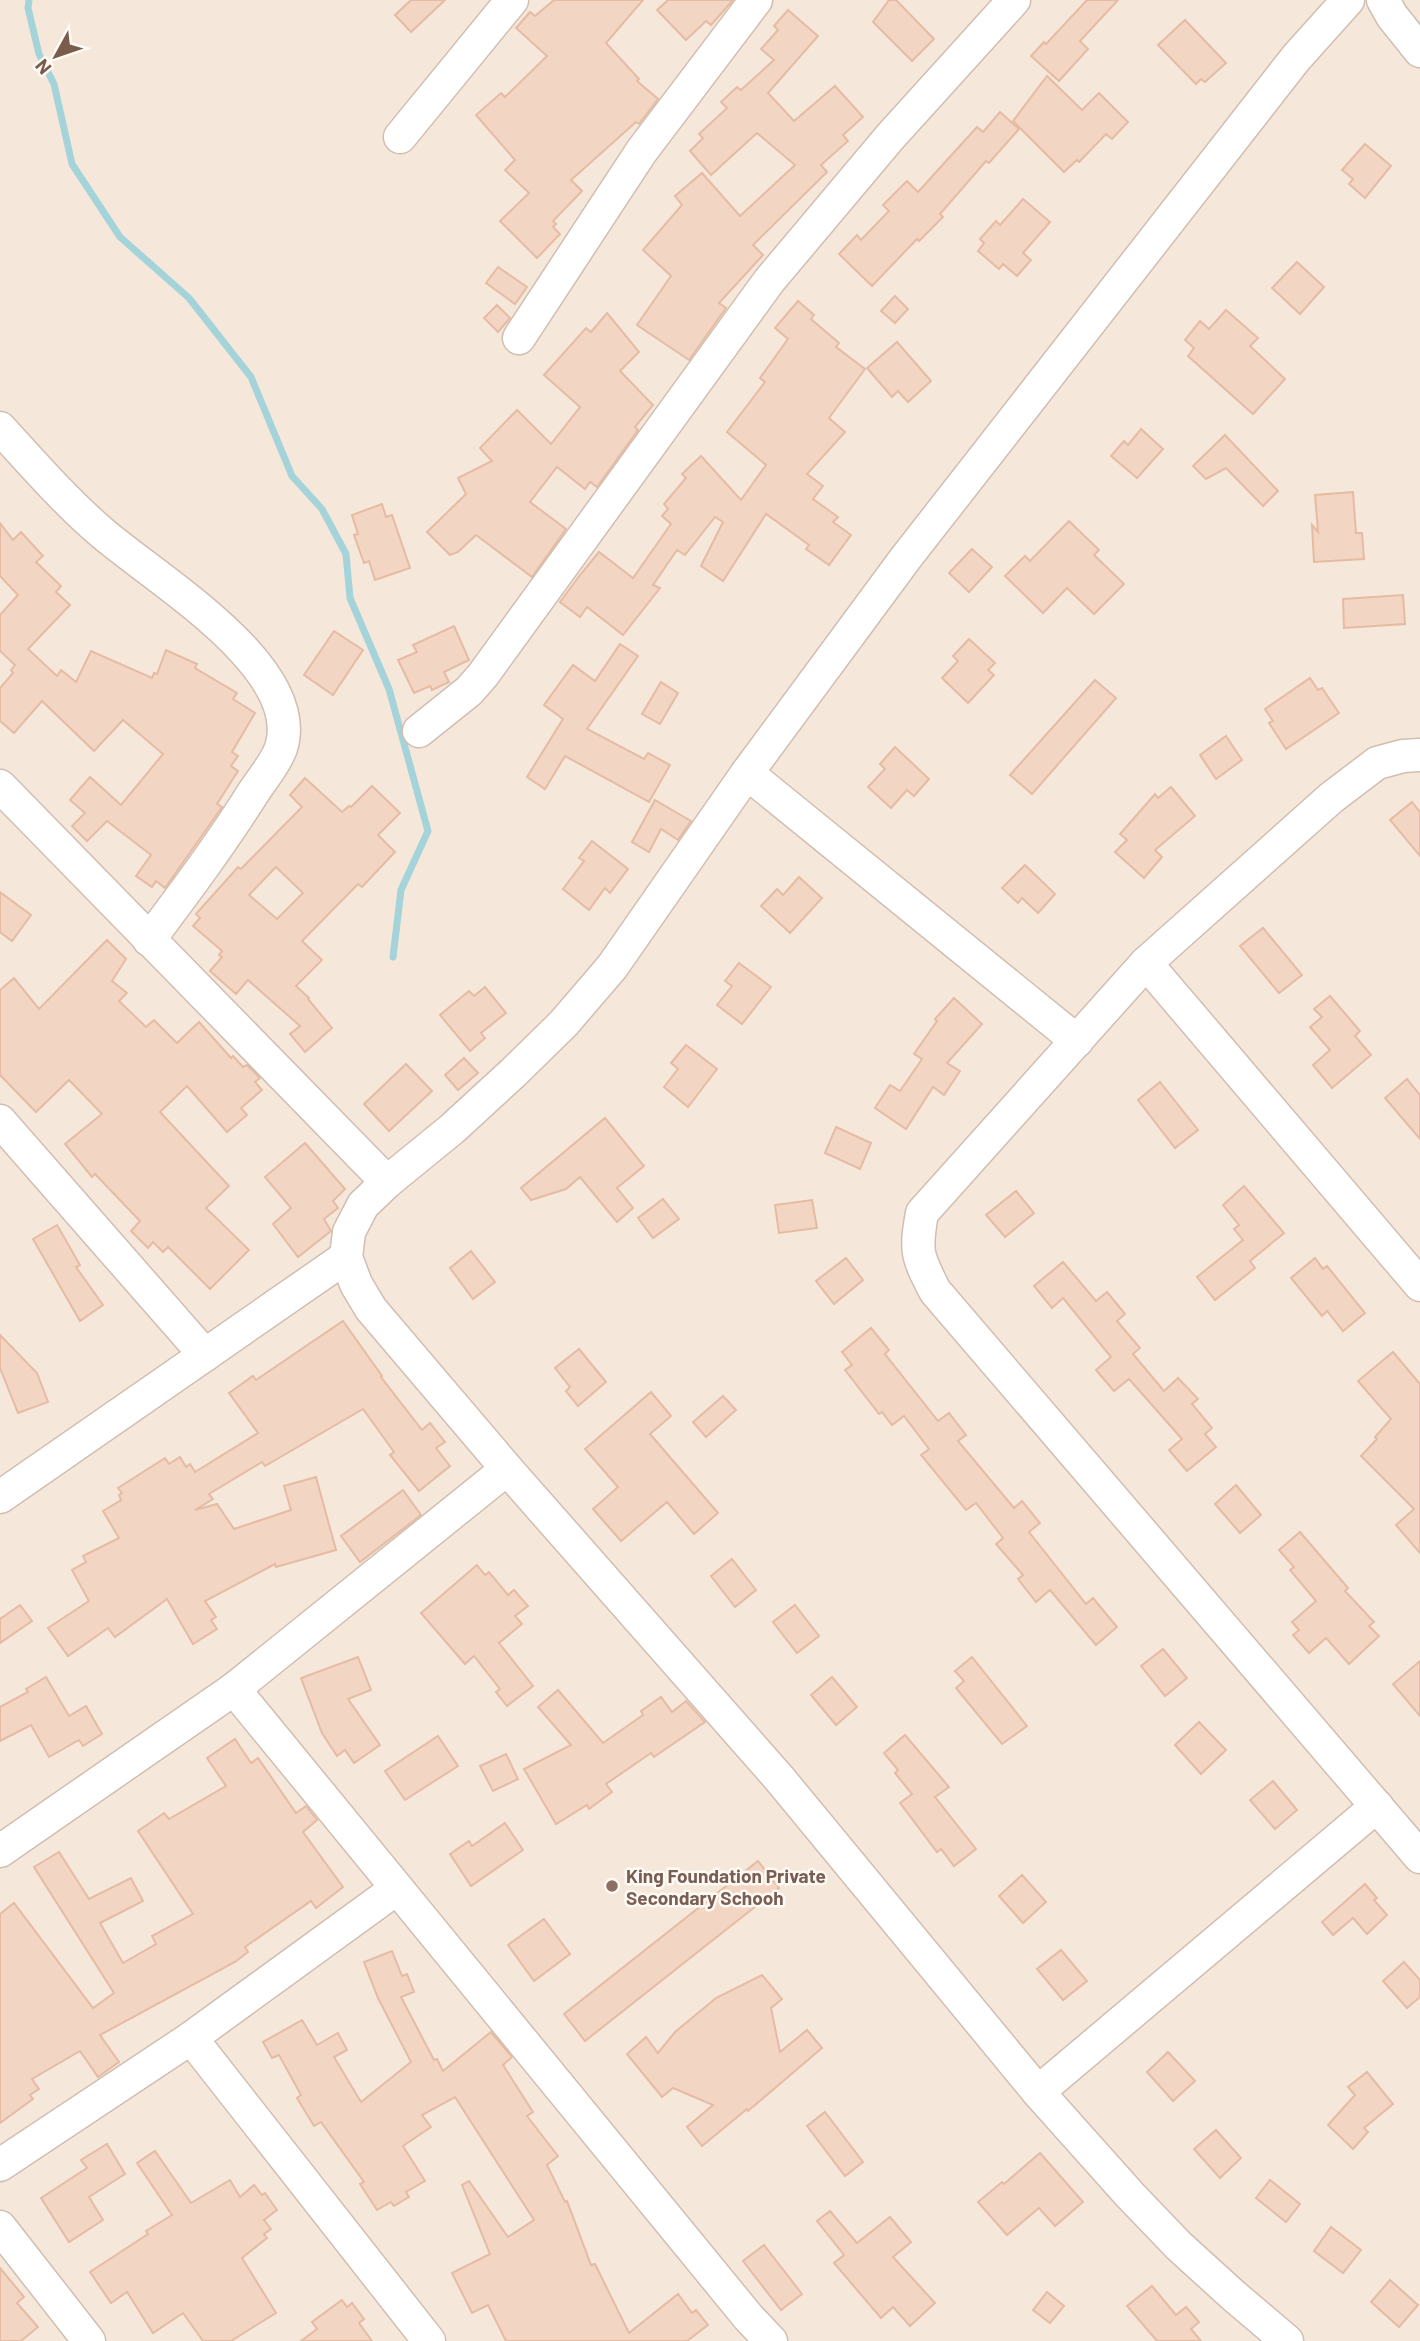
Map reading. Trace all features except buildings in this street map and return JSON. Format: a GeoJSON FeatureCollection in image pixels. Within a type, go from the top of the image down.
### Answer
{"type":"FeatureCollection","features":[{"type":"Feature","properties":{"kind":"street"},"geometry":{"type":"LineString","coordinates":[[400,137],[512,0]]}},
{"type":"Feature","properties":{"kind":"street"},"geometry":{"type":"LineString","coordinates":[[519,338],[641,152],[756,0]]}},
{"type":"Feature","properties":{"kind":"street"},"geometry":{"type":"LineString","coordinates":[[419,731],[469,691],[483,675],[769,281],[890,137],[1014,0]]}},
{"type":"Feature","properties":{"kind":"street"},"geometry":{"type":"LineString","coordinates":[[1287,2341],[1179,2246],[1038,2092],[779,1778],[371,1309],[356,1284],[346,1257],[349,1232],[363,1205],[452,1129],[564,1023],[612,967],[747,773],[905,559],[1297,58],[1348,0]]}},
{"type":"Feature","properties":{"kind":"street"},"geometry":{"type":"LineString","coordinates":[[1383,0],[1392,16],[1420,51]]}},
{"type":"Feature","properties":{"kind":"street"},"geometry":{"type":"LineString","coordinates":[[0,428],[99,531],[216,623],[244,649],[283,711],[285,730],[281,750],[225,839],[149,940]]}},
{"type":"Feature","properties":{"kind":"street"},"geometry":{"type":"LineString","coordinates":[[1420,755],[1402,756],[1377,763],[1331,798],[1146,963],[922,1213],[916,1244],[921,1265],[934,1291],[1420,1857]]}},
{"type":"Feature","properties":{"kind":"street"},"geometry":{"type":"LineString","coordinates":[[747,773],[1077,1041]]}},
{"type":"Feature","properties":{"kind":"street"},"geometry":{"type":"LineString","coordinates":[[0,786],[387,1182]]}},
{"type":"Feature","properties":{"kind":"street"},"geometry":{"type":"LineString","coordinates":[[1146,963],[1420,1285]]}},
{"type":"Feature","properties":{"kind":"street"},"geometry":{"type":"LineString","coordinates":[[0,1121],[205,1354]]}},
{"type":"Feature","properties":{"kind":"street"},"geometry":{"type":"LineString","coordinates":[[1,1494],[346,1257]]}},
{"type":"Feature","properties":{"kind":"street"},"geometry":{"type":"LineString","coordinates":[[0,1851],[234,1689],[508,1469]]}},
{"type":"Feature","properties":{"kind":"street"},"geometry":{"type":"LineString","coordinates":[[234,1689],[740,2308],[771,2341]]}},
{"type":"Feature","properties":{"kind":"street"},"geometry":{"type":"LineString","coordinates":[[1038,2092],[1377,1806]]}},
{"type":"Feature","properties":{"kind":"street"},"geometry":{"type":"LineString","coordinates":[[0,2165],[191,2038],[396,1889]]}},
{"type":"Feature","properties":{"kind":"street"},"geometry":{"type":"LineString","coordinates":[[191,2038],[429,2341]]}},
{"type":"Feature","properties":{"kind":"street"},"geometry":{"type":"LineString","coordinates":[[0,2227],[89,2341]]}},
{"type":"Feature","properties":{"kind":"shaded area"},"geometry":{"type":"Polygon","coordinates":[[[0,0],[1420,0],[1420,2341],[0,2341],[0,0]]]}},
{"type":"Feature","properties":{"kind":"waterway"},"geometry":{"type":"LineString","coordinates":[[29,0],[28,8],[39,54],[54,84],[72,164],[120,237],[189,298],[251,377],[292,476],[322,509],[346,554],[350,598],[389,689],[428,831],[401,890],[393,957]]}},
{"type":"Feature","properties":{"kind":"place","name":"King Foundation Private Secondary Schooh"},"geometry":{"type":"Point","coordinates":[612,1886]}}]}
